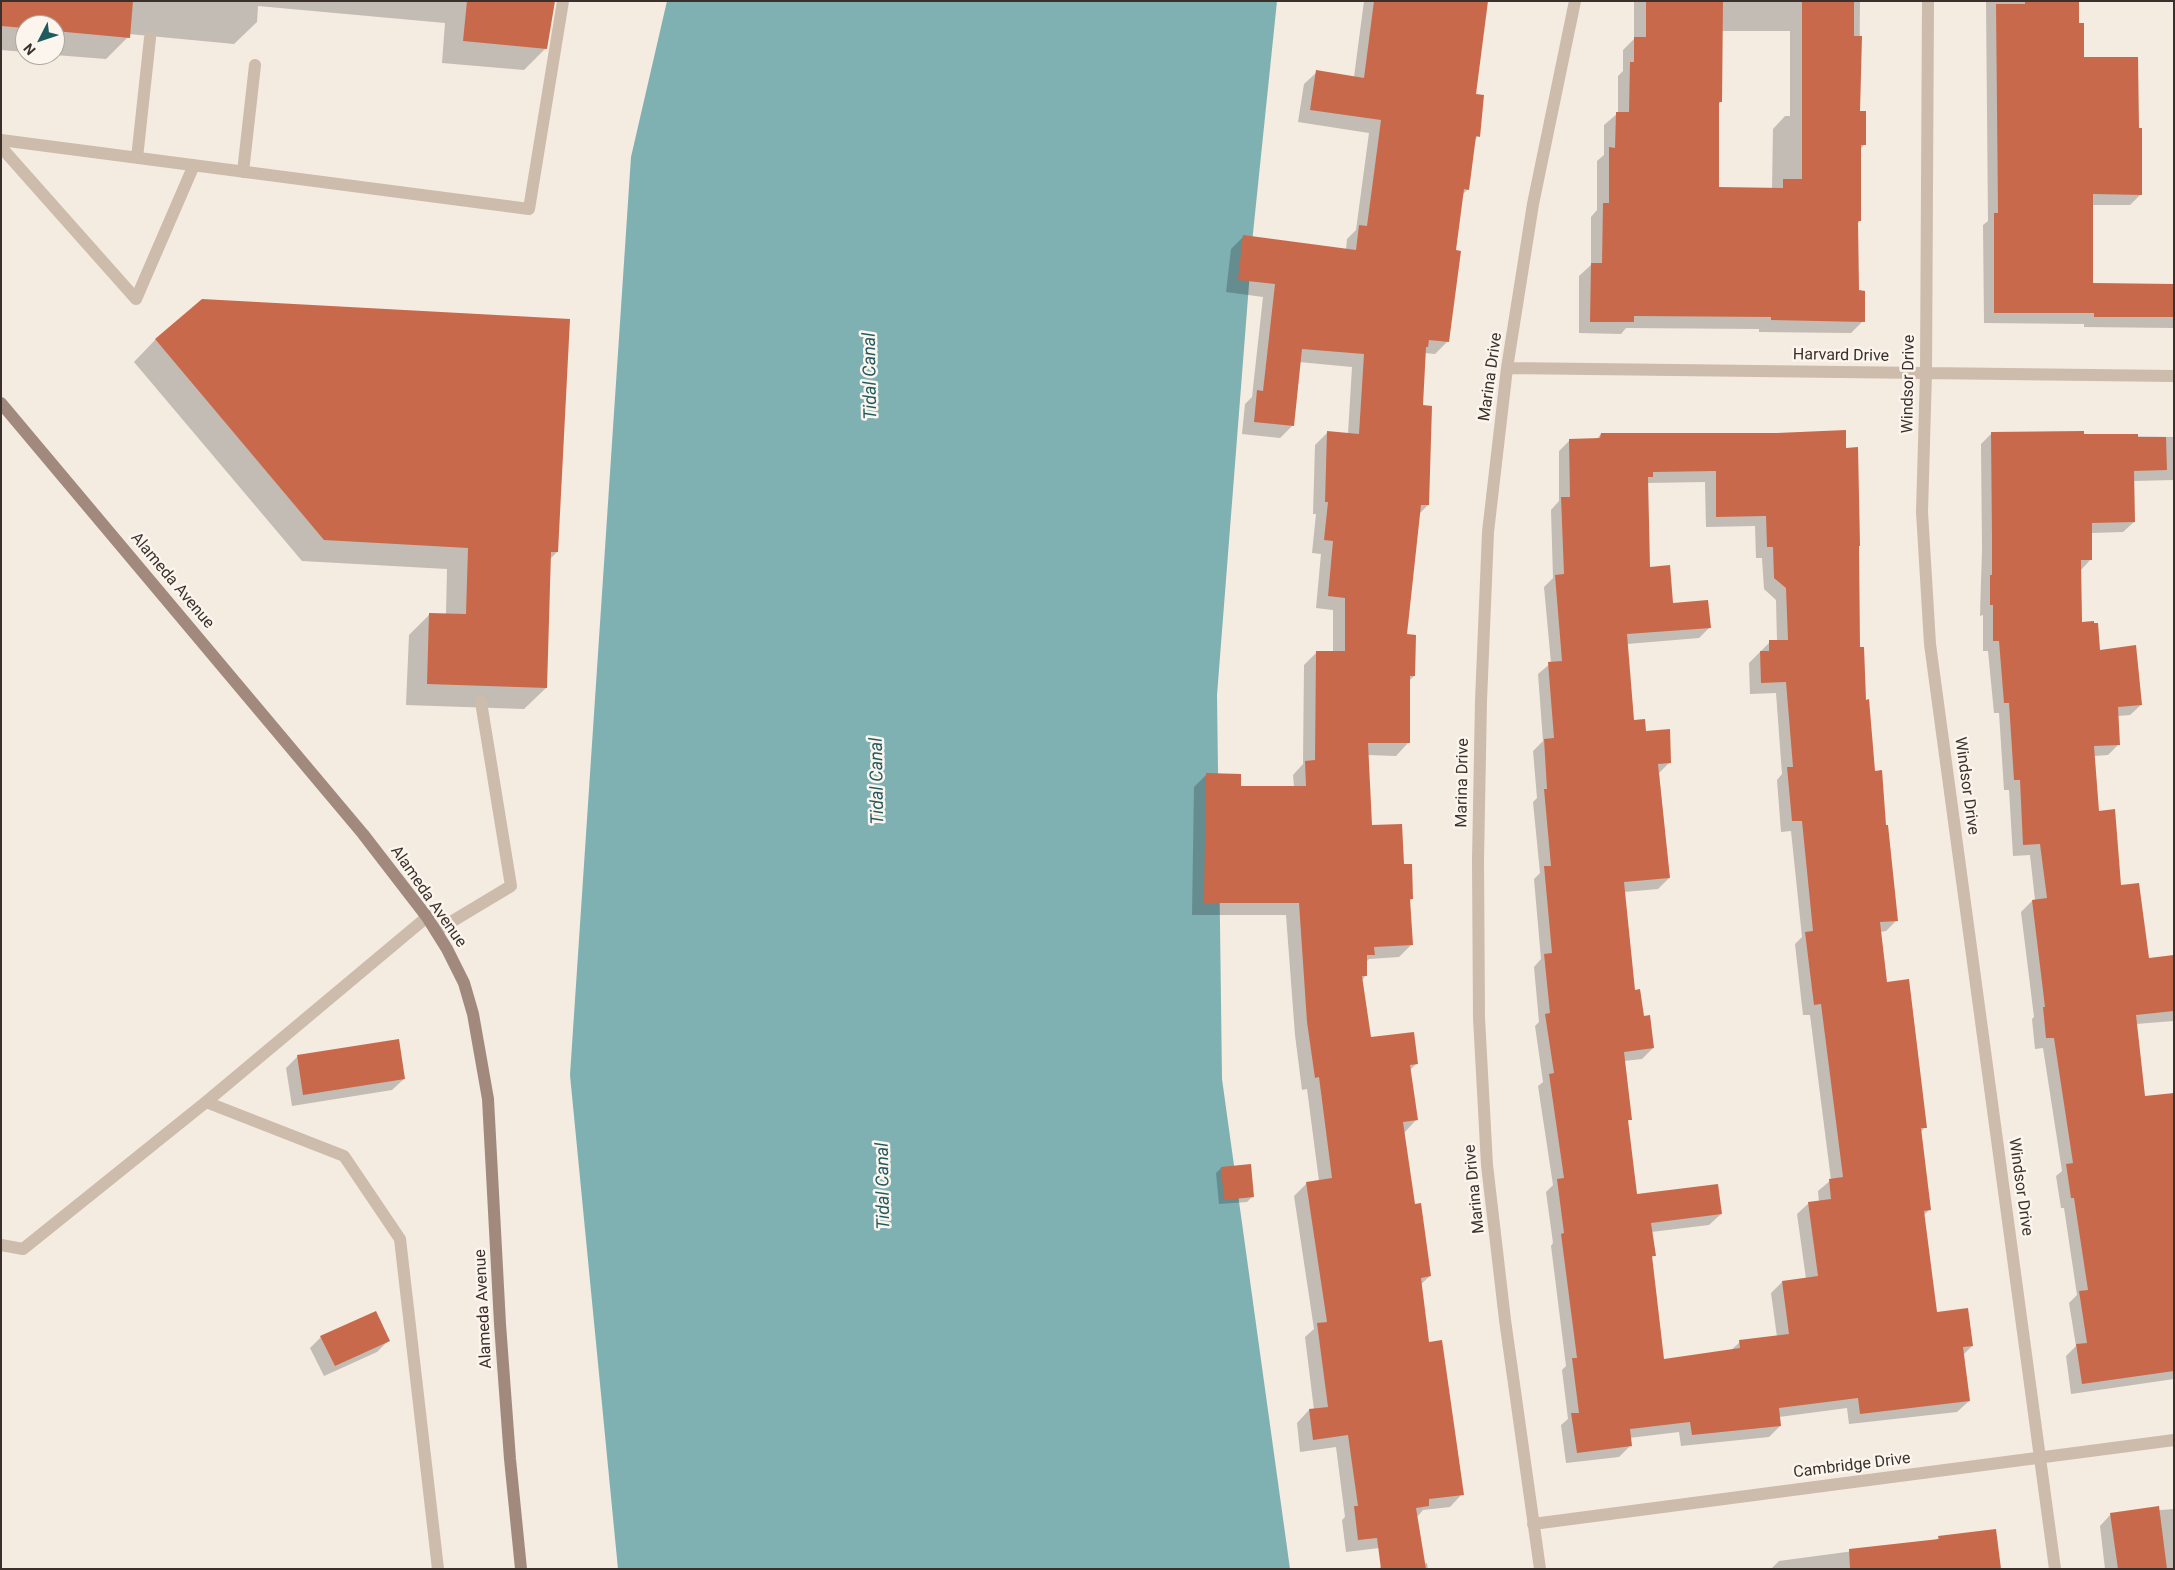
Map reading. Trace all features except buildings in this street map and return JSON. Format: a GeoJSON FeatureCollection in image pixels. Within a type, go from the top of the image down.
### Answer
{"type":"FeatureCollection","features":[{"type":"Feature","properties":{"kind":"street"},"geometry":{"type":"LineString","coordinates":[[1,140],[529,209],[563,1]]}},
{"type":"Feature","properties":{"kind":"street","name":"Marina Drive"},"geometry":{"type":"LineString","coordinates":[[1540,1569],[1505,1320],[1487,1165],[1479,1018],[1478,840],[1481,701],[1488,532],[1507,368],[1533,204],[1574,1]]}},
{"type":"Feature","properties":{"kind":"street","name":"Windsor Drive"},"geometry":{"type":"LineString","coordinates":[[1928,1],[1926,373],[1922,512],[1930,644],[2055,1569]]}},
{"type":"Feature","properties":{"kind":"street"},"geometry":{"type":"LineString","coordinates":[[137,158],[150,38]]}},
{"type":"Feature","properties":{"kind":"street"},"geometry":{"type":"LineString","coordinates":[[243,172],[255,65]]}},
{"type":"Feature","properties":{"kind":"street"},"geometry":{"type":"LineString","coordinates":[[1,147],[136,299],[194,166]]}},
{"type":"Feature","properties":{"kind":"street","name":"Harvard Drive"},"geometry":{"type":"LineString","coordinates":[[1507,368],[2174,376]]}},
{"type":"Feature","properties":{"kind":"street","name":"Alameda Avenue"},"geometry":{"type":"LineString","coordinates":[[1,403],[363,834],[427,917],[447,949],[464,983],[471,1006],[488,1099],[500,1334],[521,1569]]}},
{"type":"Feature","properties":{"kind":"street"},"geometry":{"type":"LineString","coordinates":[[436,931],[511,886],[481,702]]}},
{"type":"Feature","properties":{"kind":"street"},"geometry":{"type":"LineString","coordinates":[[1,1245],[23,1249],[206,1102],[427,917]]}},
{"type":"Feature","properties":{"kind":"street"},"geometry":{"type":"LineString","coordinates":[[206,1102],[344,1156],[400,1239],[438,1569]]}},
{"type":"Feature","properties":{"kind":"street","name":"Cambridge Drive"},"geometry":{"type":"LineString","coordinates":[[1533,1524],[2174,1440]]}},
{"type":"Feature","properties":{"kind":"water","name":"Tidal Canal"},"geometry":{"type":"Polygon","coordinates":[[[667,1],[1277,1],[1253,233],[1217,695],[1222,1079],[1290,1569],[618,1569],[570,1075],[631,157],[667,1]]]}}]}
